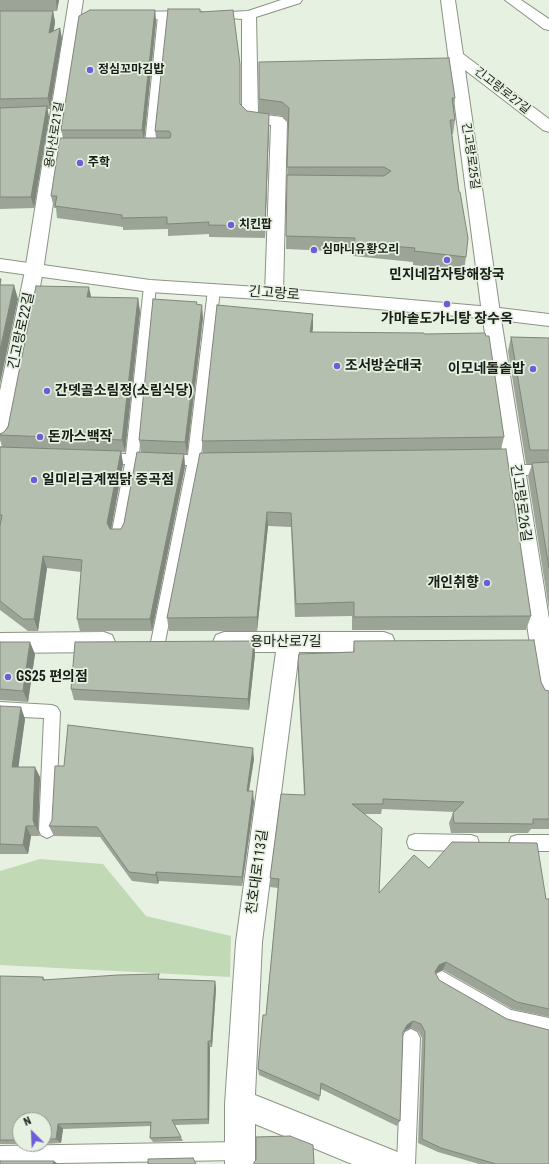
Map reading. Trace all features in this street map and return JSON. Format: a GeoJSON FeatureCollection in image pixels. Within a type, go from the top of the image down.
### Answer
{"type":"FeatureCollection","features":[{"type":"Feature","properties":{"kind":"street","name":"용마산로21길"},"geometry":{"type":"LineString","coordinates":[[34,271],[57,147],[54,114],[76,0]]}},
{"type":"Feature","properties":{"kind":"street"},"geometry":{"type":"LineString","coordinates":[[110,16],[249,15],[295,0]]}},
{"type":"Feature","properties":{"kind":"street","name":"긴고랑로25길"},"geometry":{"type":"LineString","coordinates":[[448,0],[454,63],[492,313]]}},
{"type":"Feature","properties":{"kind":"street"},"geometry":{"type":"LineString","coordinates":[[512,0],[549,26]]}},
{"type":"Feature","properties":{"kind":"street"},"geometry":{"type":"LineString","coordinates":[[249,15],[254,67],[251,118],[256,120],[276,120],[279,122],[281,185],[274,294]]}},
{"type":"Feature","properties":{"kind":"street","name":"긴고랑로27길"},"geometry":{"type":"LineString","coordinates":[[454,63],[549,127]]}},
{"type":"Feature","properties":{"kind":"street","name":"긴고랑로"},"geometry":{"type":"LineString","coordinates":[[0,266],[150,286],[274,294],[492,313],[549,320]]}},
{"type":"Feature","properties":{"kind":"street","name":"긴고랑로22길"},"geometry":{"type":"LineString","coordinates":[[0,439],[2,418],[34,271]]}},
{"type":"Feature","properties":{"kind":"street","name":"긴고랑로26길"},"geometry":{"type":"LineString","coordinates":[[492,313],[509,461],[545,641],[549,693]]}},
{"type":"Feature","properties":{"kind":"street"},"geometry":{"type":"LineString","coordinates":[[517,641],[545,641]]}},
{"type":"Feature","properties":{"kind":"street"},"geometry":{"type":"LineString","coordinates":[[0,642],[181,642]]}},
{"type":"Feature","properties":{"kind":"street","name":"용마산로7길"},"geometry":{"type":"LineString","coordinates":[[204,642],[407,642]]}},
{"type":"Feature","properties":{"kind":"street","name":"천호대로113길"},"geometry":{"type":"LineString","coordinates":[[240,1158],[240,1104],[249,942],[289,642]]}},
{"type":"Feature","properties":{"kind":"street"},"geometry":{"type":"LineString","coordinates":[[240,1104],[389,1164]]}},
{"type":"Feature","properties":{"kind":"lane"},"geometry":{"type":"LineString","coordinates":[[128,147],[154,147],[163,16]]}},
{"type":"Feature","properties":{"kind":"lane"},"geometry":{"type":"LineString","coordinates":[[118,536],[132,459],[150,286]]}},
{"type":"Feature","properties":{"kind":"lane"},"geometry":{"type":"LineString","coordinates":[[158,642],[194,461],[214,290]]}},
{"type":"Feature","properties":{"kind":"lane"},"geometry":{"type":"LineString","coordinates":[[93,457],[226,461]]}},
{"type":"Feature","properties":{"kind":"lane"},"geometry":{"type":"LineString","coordinates":[[509,461],[549,470]]}},
{"type":"Feature","properties":{"kind":"lane"},"geometry":{"type":"LineString","coordinates":[[0,709],[52,712],[47,830]]}},
{"type":"Feature","properties":{"kind":"lane"},"geometry":{"type":"LineString","coordinates":[[415,842],[549,843]]}},
{"type":"Feature","properties":{"kind":"lane"},"geometry":{"type":"LineString","coordinates":[[442,980],[508,1018],[549,1027]]}},
{"type":"Feature","properties":{"kind":"lane"},"geometry":{"type":"LineString","coordinates":[[406,1164],[411,1038]]}},
{"type":"Feature","properties":{"kind":"lane"},"geometry":{"type":"LineString","coordinates":[[0,1155],[240,1158]]}},
{"type":"Feature","properties":{"kind":"green space"},"geometry":{"type":"Polygon","coordinates":[[[40,859],[103,864],[146,916],[231,936],[230,977],[0,965],[0,871],[40,859]]]}},
{"type":"Feature","properties":{"kind":"building"},"geometry":{"type":"Polygon","coordinates":[[[168,9],[200,9],[200,12],[233,10],[240,64],[240,104],[247,111],[269,114],[265,226],[208,225],[209,222],[167,224],[167,217],[122,218],[122,215],[55,206],[57,196],[51,196],[60,138],[170,138],[171,134],[169,131],[155,131],[168,9]]]}},
{"type":"Feature","properties":{"kind":"building"},"geometry":{"type":"Polygon","coordinates":[[[90,10],[155,10],[142,130],[61,130],[79,16],[90,10]]]}},
{"type":"Feature","properties":{"kind":"building"},"geometry":{"type":"Polygon","coordinates":[[[0,11],[53,11],[49,33],[60,28],[48,98],[0,99],[0,11]]]}},
{"type":"Feature","properties":{"kind":"building"},"geometry":{"type":"Polygon","coordinates":[[[449,58],[455,98],[452,98],[455,120],[450,120],[459,192],[468,238],[466,257],[414,251],[415,248],[354,243],[355,238],[286,236],[287,175],[384,176],[391,171],[384,167],[287,167],[289,108],[282,102],[259,99],[259,62],[449,58]]]}},
{"type":"Feature","properties":{"kind":"building"},"geometry":{"type":"Polygon","coordinates":[[[47,106],[31,197],[0,197],[0,108],[47,106]]]}},
{"type":"Feature","properties":{"kind":"building"},"geometry":{"type":"Polygon","coordinates":[[[0,285],[14,285],[0,350],[0,285]]]}},
{"type":"Feature","properties":{"kind":"building"},"geometry":{"type":"Polygon","coordinates":[[[36,286],[89,287],[87,297],[138,298],[122,440],[0,435],[8,427],[36,286]]]}},
{"type":"Feature","properties":{"kind":"building"},"geometry":{"type":"Polygon","coordinates":[[[153,299],[197,302],[196,304],[202,305],[185,442],[139,440],[153,299]]]}},
{"type":"Feature","properties":{"kind":"building"},"geometry":{"type":"Polygon","coordinates":[[[217,305],[313,314],[310,332],[424,334],[485,333],[486,336],[489,336],[504,437],[202,441],[217,305]]]}},
{"type":"Feature","properties":{"kind":"building"},"geometry":{"type":"Polygon","coordinates":[[[511,337],[549,338],[549,450],[530,450],[511,337]]]}},
{"type":"Feature","properties":{"kind":"building"},"geometry":{"type":"Polygon","coordinates":[[[0,447],[121,451],[107,523],[110,529],[121,529],[124,523],[137,452],[184,454],[150,619],[77,619],[82,560],[43,556],[34,619],[23,619],[0,601],[0,526],[2,515],[0,515],[0,447]]]}},
{"type":"Feature","properties":{"kind":"building"},"geometry":{"type":"Polygon","coordinates":[[[506,449],[531,616],[354,617],[354,602],[296,604],[291,513],[267,512],[257,617],[167,618],[200,453],[506,449]]]}},
{"type":"Feature","properties":{"kind":"building"},"geometry":{"type":"Polygon","coordinates":[[[549,462],[549,568],[532,463],[549,462]]]}},
{"type":"Feature","properties":{"kind":"building"},"geometry":{"type":"Polygon","coordinates":[[[534,640],[541,682],[545,690],[549,691],[549,819],[533,819],[533,824],[454,823],[453,813],[464,802],[383,799],[383,804],[352,804],[382,828],[379,893],[414,855],[429,868],[452,842],[537,843],[546,899],[549,899],[549,1009],[517,1002],[446,962],[439,965],[435,972],[439,980],[507,1019],[549,1030],[549,1164],[496,1164],[441,1148],[422,1139],[425,1032],[421,1024],[413,1021],[407,1025],[403,1032],[400,1121],[321,1083],[320,1096],[258,1069],[263,1015],[266,1015],[279,879],[270,878],[281,794],[305,795],[298,661],[299,654],[354,652],[354,641],[534,640]]]}},
{"type":"Feature","properties":{"kind":"building"},"geometry":{"type":"Polygon","coordinates":[[[254,641],[248,699],[71,689],[75,642],[254,641]]]}},
{"type":"Feature","properties":{"kind":"building"},"geometry":{"type":"Polygon","coordinates":[[[0,642],[30,642],[23,691],[0,689],[0,642]]]}},
{"type":"Feature","properties":{"kind":"building"},"geometry":{"type":"Polygon","coordinates":[[[0,706],[21,707],[12,767],[35,767],[33,820],[35,826],[26,826],[23,845],[0,844],[0,706]]]}},
{"type":"Feature","properties":{"kind":"building"},"geometry":{"type":"Polygon","coordinates":[[[68,725],[253,748],[247,791],[253,791],[242,877],[156,872],[156,875],[129,872],[97,827],[49,826],[52,820],[55,766],[64,766],[68,725]]]}},
{"type":"Feature","properties":{"kind":"building"},"geometry":{"type":"Polygon","coordinates":[[[159,974],[158,979],[215,981],[211,1041],[208,1041],[208,1119],[172,1120],[181,1137],[150,1138],[151,1122],[58,1124],[56,1139],[52,1139],[52,1112],[12,1112],[12,1140],[0,1140],[0,976],[43,977],[43,980],[159,974]]]}},
{"type":"Feature","properties":{"kind":"building"},"geometry":{"type":"Polygon","coordinates":[[[290,1136],[313,1145],[314,1164],[254,1164],[256,1160],[256,1137],[290,1136]]]}},
{"type":"Feature","properties":{"kind":"building"},"geometry":{"type":"Polygon","coordinates":[[[193,1158],[196,1164],[148,1164],[148,1159],[193,1158]]]}},
{"type":"Feature","properties":{"kind":"building"},"geometry":{"type":"Polygon","coordinates":[[[0,1161],[54,1161],[53,1164],[0,1164],[0,1161]]]}},
{"type":"Feature","properties":{"kind":"place","name":"정심꼬마김밥"},"geometry":{"type":"Point","coordinates":[90,70]}},
{"type":"Feature","properties":{"kind":"place","name":"주학"},"geometry":{"type":"Point","coordinates":[80,163]}},
{"type":"Feature","properties":{"kind":"place","name":"치킨팝"},"geometry":{"type":"Point","coordinates":[231,225]}},
{"type":"Feature","properties":{"kind":"place","name":"심마니유황오리"},"geometry":{"type":"Point","coordinates":[314,250]}},
{"type":"Feature","properties":{"kind":"place","name":"민지네감자탕해장국"},"geometry":{"type":"Point","coordinates":[447,260]}},
{"type":"Feature","properties":{"kind":"place","name":"가마솥도가니탕 장수옥"},"geometry":{"type":"Point","coordinates":[447,304]}},
{"type":"Feature","properties":{"kind":"place","name":"조서방순대국"},"geometry":{"type":"Point","coordinates":[337,366]}},
{"type":"Feature","properties":{"kind":"place","name":"이모네돌솥밥"},"geometry":{"type":"Point","coordinates":[533,369]}},
{"type":"Feature","properties":{"kind":"place","name":"간뎃골소림정(소림식당)"},"geometry":{"type":"Point","coordinates":[47,391]}},
{"type":"Feature","properties":{"kind":"place","name":"돈까스백작"},"geometry":{"type":"Point","coordinates":[40,437]}},
{"type":"Feature","properties":{"kind":"place","name":"일미리금계찜닭 중곡점"},"geometry":{"type":"Point","coordinates":[34,480]}},
{"type":"Feature","properties":{"kind":"place","name":"개인취향"},"geometry":{"type":"Point","coordinates":[487,583]}},
{"type":"Feature","properties":{"kind":"place","name":"GS25 편의점"},"geometry":{"type":"Point","coordinates":[8,677]}}]}
